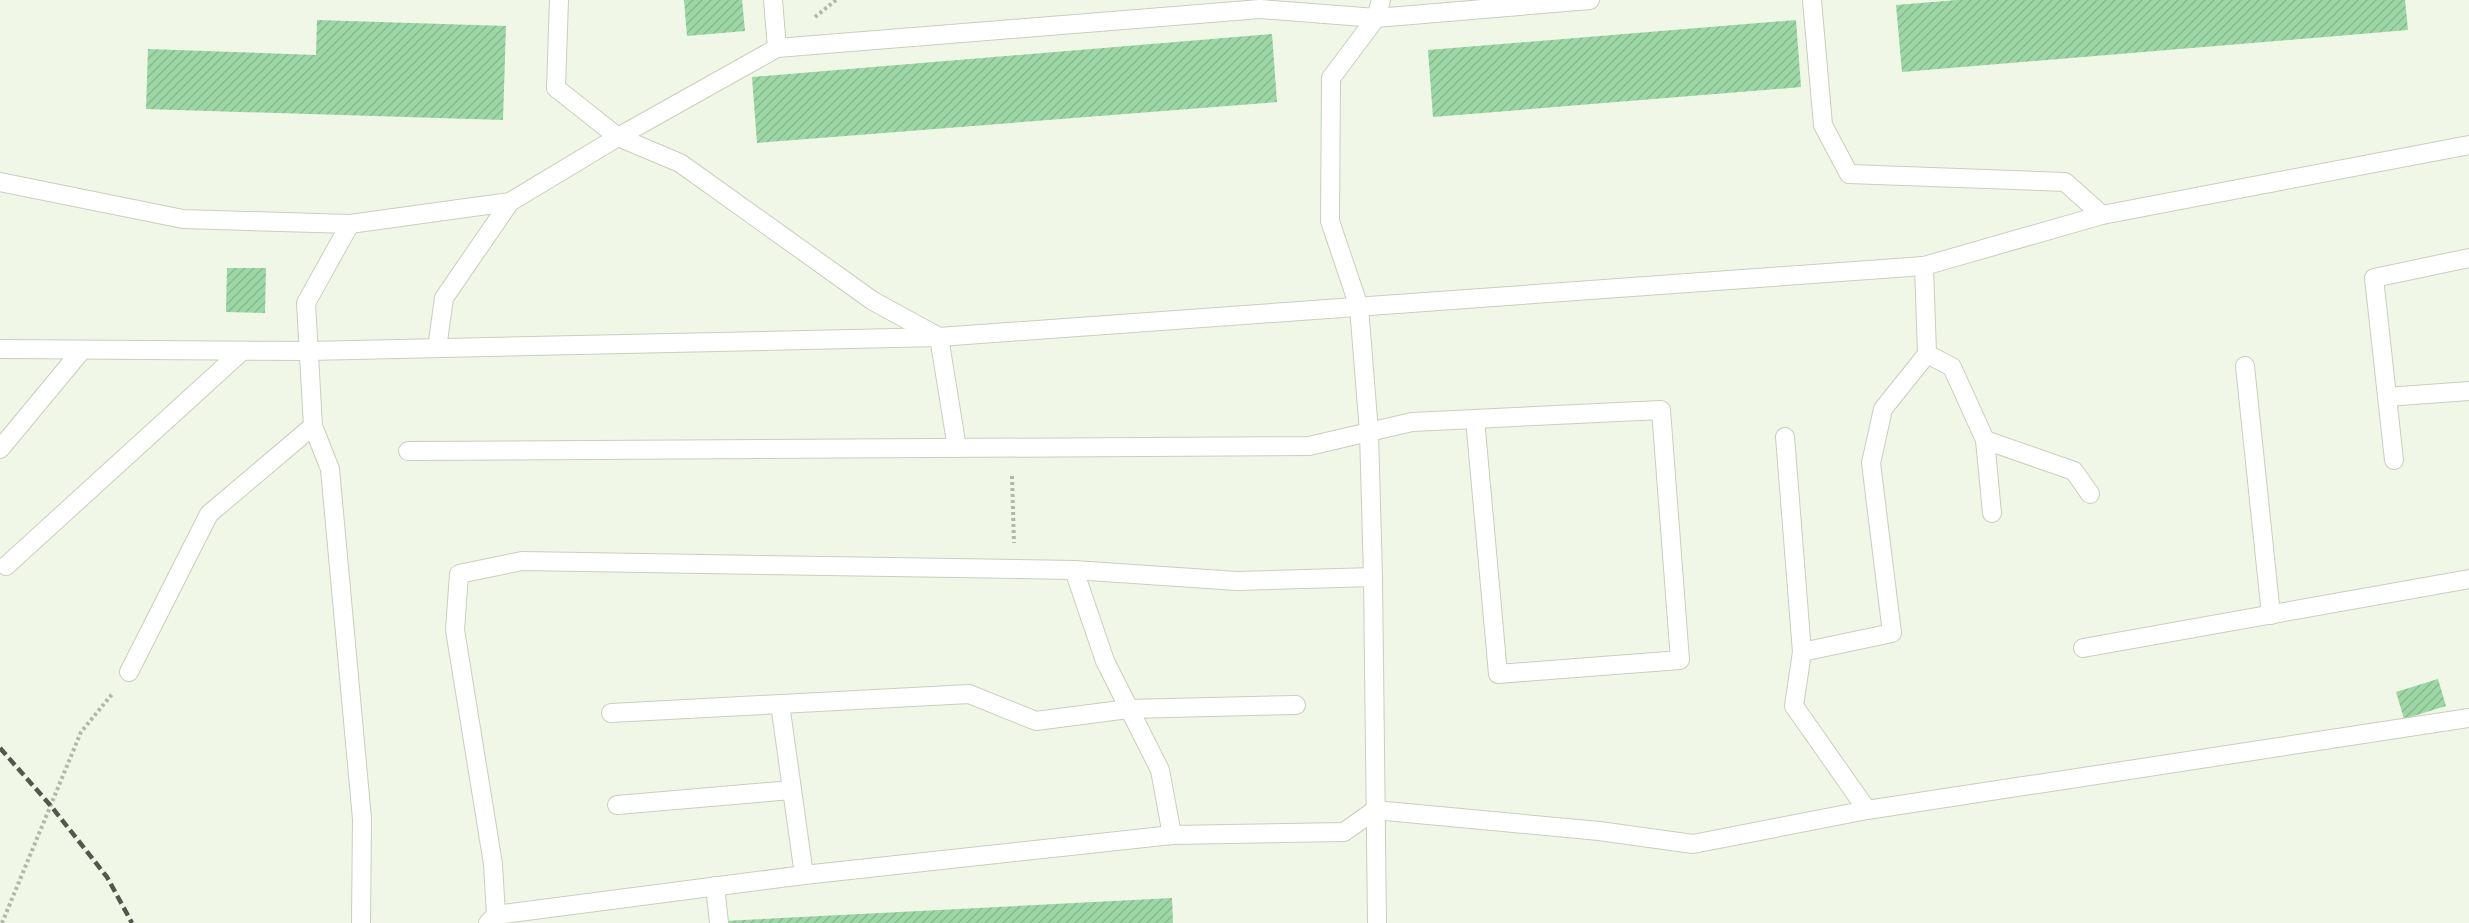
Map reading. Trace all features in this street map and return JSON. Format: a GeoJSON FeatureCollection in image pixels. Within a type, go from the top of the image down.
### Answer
{"type":"FeatureCollection","features":[{"type":"Feature","properties":{"kind":"lane"},"geometry":{"type":"LineString","coordinates":[[559,0],[556,88],[618,137],[680,163],[873,302],[939,337]]}},
{"type":"Feature","properties":{"kind":"lane"},"geometry":{"type":"LineString","coordinates":[[773,0],[777,48]]}},
{"type":"Feature","properties":{"kind":"lane"},"geometry":{"type":"LineString","coordinates":[[0,182],[183,219],[350,224],[510,202],[618,137],[777,48],[1260,4],[1378,9],[1590,0]]}},
{"type":"Feature","properties":{"kind":"lane"},"geometry":{"type":"LineString","coordinates":[[1812,0],[1823,125],[1849,174],[2065,182],[2102,215]]}},
{"type":"Feature","properties":{"kind":"lane"},"geometry":{"type":"LineString","coordinates":[[1377,923],[1369,432],[1359,307],[1330,221],[1331,78],[1378,9]]}},
{"type":"Feature","properties":{"kind":"lane"},"geometry":{"type":"LineString","coordinates":[[0,349],[309,351],[939,337],[1924,266],[2102,215],[2469,145]]}},
{"type":"Feature","properties":{"kind":"lane"},"geometry":{"type":"LineString","coordinates":[[437,348],[444,298],[510,202]]}},
{"type":"Feature","properties":{"kind":"lane"},"geometry":{"type":"LineString","coordinates":[[350,224],[306,303],[313,426],[330,469],[362,819],[361,923]]}},
{"type":"Feature","properties":{"kind":"lane"},"geometry":{"type":"LineString","coordinates":[[2394,460],[2374,278],[2469,258]]}},
{"type":"Feature","properties":{"kind":"lane"},"geometry":{"type":"LineString","coordinates":[[1802,652],[1892,633],[1871,463],[1883,409],[1927,354],[1924,266]]}},
{"type":"Feature","properties":{"kind":"lane"},"geometry":{"type":"LineString","coordinates":[[939,337],[957,448]]}},
{"type":"Feature","properties":{"kind":"lane"},"geometry":{"type":"LineString","coordinates":[[0,449],[82,350]]}},
{"type":"Feature","properties":{"kind":"lane"},"geometry":{"type":"LineString","coordinates":[[6,566],[242,351]]}},
{"type":"Feature","properties":{"kind":"lane"},"geometry":{"type":"LineString","coordinates":[[1927,354],[1952,367],[1985,440],[1992,513]]}},
{"type":"Feature","properties":{"kind":"lane"},"geometry":{"type":"LineString","coordinates":[[2246,366],[2271,615]]}},
{"type":"Feature","properties":{"kind":"lane"},"geometry":{"type":"LineString","coordinates":[[2387,397],[2469,391]]}},
{"type":"Feature","properties":{"kind":"lane"},"geometry":{"type":"LineString","coordinates":[[408,451],[1309,446],[1412,422],[1661,410],[1680,660],[1498,674],[1475,419]]}},
{"type":"Feature","properties":{"kind":"lane"},"geometry":{"type":"LineString","coordinates":[[0,428],[20,425]]}},
{"type":"Feature","properties":{"kind":"lane"},"geometry":{"type":"LineString","coordinates":[[129,672],[209,514],[313,426]]}},
{"type":"Feature","properties":{"kind":"lane"},"geometry":{"type":"LineString","coordinates":[[1785,437],[1802,652],[1794,706],[1867,810]]}},
{"type":"Feature","properties":{"kind":"lane"},"geometry":{"type":"LineString","coordinates":[[1985,440],[2074,471],[2090,494]]}},
{"type":"Feature","properties":{"kind":"lane"},"geometry":{"type":"LineString","coordinates":[[1373,578],[1237,581],[1074,570],[522,561],[459,574],[455,630],[493,864],[492,919],[804,875],[1172,835],[1344,832],[1376,810],[1599,831],[1694,844],[1867,810],[2469,718]]}},
{"type":"Feature","properties":{"kind":"lane"},"geometry":{"type":"LineString","coordinates":[[1074,570],[1106,661],[1160,770],[1172,835]]}},
{"type":"Feature","properties":{"kind":"lane"},"geometry":{"type":"LineString","coordinates":[[2083,648],[2469,579]]}},
{"type":"Feature","properties":{"kind":"lane"},"geometry":{"type":"LineString","coordinates":[[611,713],[969,694],[1036,720],[1128,709],[1296,705]]}},
{"type":"Feature","properties":{"kind":"lane"},"geometry":{"type":"LineString","coordinates":[[780,704],[804,875]]}},
{"type":"Feature","properties":{"kind":"lane"},"geometry":{"type":"LineString","coordinates":[[617,805],[792,790]]}},
{"type":"Feature","properties":{"kind":"lane"},"geometry":{"type":"LineString","coordinates":[[715,886],[719,923]]}},
{"type":"Feature","properties":{"kind":"path"},"geometry":{"type":"LineString","coordinates":[[1012,448],[1014,569]]}},
{"type":"Feature","properties":{"kind":"path"},"geometry":{"type":"LineString","coordinates":[[2,923],[81,732],[129,672]]}},
{"type":"Feature","properties":{"kind":"building"},"geometry":{"type":"Polygon","coordinates":[[[684,0],[742,0],[745,31],[687,36],[684,0]]]}},
{"type":"Feature","properties":{"kind":"building"},"geometry":{"type":"Polygon","coordinates":[[[1957,0],[2405,0],[2408,30],[1902,72],[1896,5],[1957,0]]]}},
{"type":"Feature","properties":{"kind":"building"},"geometry":{"type":"Polygon","coordinates":[[[317,20],[506,26],[503,120],[146,109],[148,49],[316,55],[317,20]]]}},
{"type":"Feature","properties":{"kind":"building"},"geometry":{"type":"Polygon","coordinates":[[[1796,20],[1801,87],[1433,117],[1428,50],[1796,20]]]}},
{"type":"Feature","properties":{"kind":"building"},"geometry":{"type":"Polygon","coordinates":[[[1272,34],[1277,102],[757,143],[752,77],[1272,34]]]}},
{"type":"Feature","properties":{"kind":"building"},"geometry":{"type":"Polygon","coordinates":[[[227,268],[266,268],[265,313],[226,312],[227,268]]]}},
{"type":"Feature","properties":{"kind":"building"},"geometry":{"type":"Polygon","coordinates":[[[2438,679],[2446,706],[2404,719],[2396,692],[2438,679]]]}},
{"type":"Feature","properties":{"kind":"building"},"geometry":{"type":"Polygon","coordinates":[[[1172,898],[1173,923],[723,923],[723,921],[1172,898]]]}},
{"type":"Feature","properties":{"kind":"railway"},"geometry":{"type":"LineString","coordinates":[[0,748],[51,806],[107,877],[132,923]]}}]}
